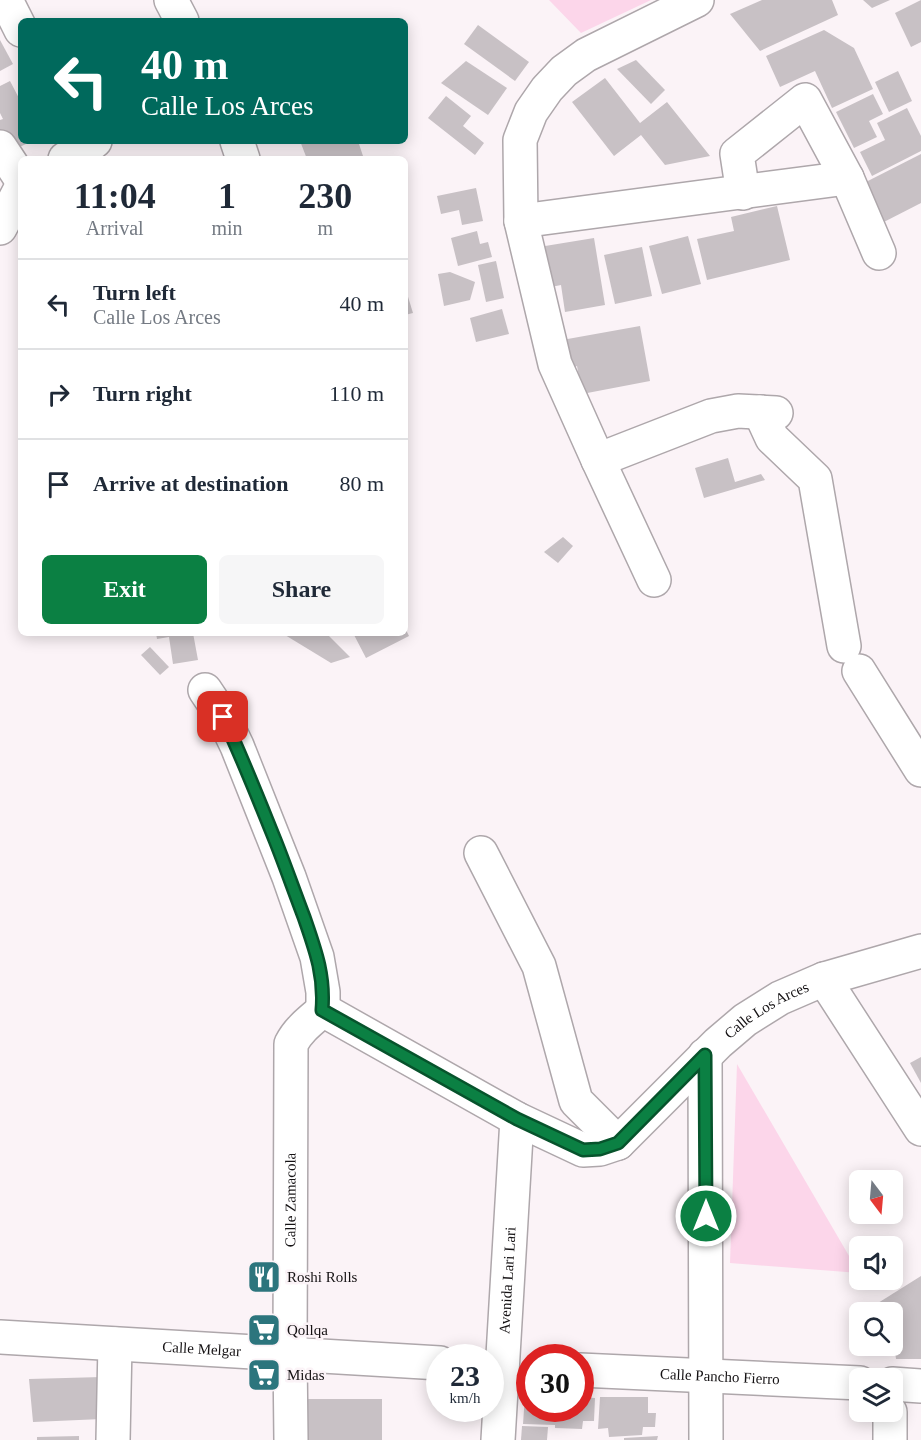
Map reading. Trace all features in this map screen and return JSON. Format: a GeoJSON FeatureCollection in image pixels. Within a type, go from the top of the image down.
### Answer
{"type":"FeatureCollection","features":[{"type":"Feature","properties":{"kind":"street"},"geometry":{"type":"LineString","coordinates":[[6,0],[18,24]]}},
{"type":"Feature","properties":{"kind":"street"},"geometry":{"type":"LineString","coordinates":[[171,0],[180,18]]}},
{"type":"Feature","properties":{"kind":"street"},"geometry":{"type":"LineString","coordinates":[[654,580],[555,364],[521,221],[520,140],[531,112],[547,89],[564,71],[586,55],[697,0]]}},
{"type":"Feature","properties":{"kind":"street"},"geometry":{"type":"LineString","coordinates":[[743,192],[737,154],[805,100],[847,178],[879,253]]}},
{"type":"Feature","properties":{"kind":"street"},"geometry":{"type":"LineString","coordinates":[[70,156],[90,144]]}},
{"type":"Feature","properties":{"kind":"street"},"geometry":{"type":"LineString","coordinates":[[0,147],[18,174]]}},
{"type":"Feature","properties":{"kind":"street"},"geometry":{"type":"LineString","coordinates":[[521,221],[847,178]]}},
{"type":"Feature","properties":{"kind":"street"},"geometry":{"type":"LineString","coordinates":[[0,228],[18,194]]}},
{"type":"Feature","properties":{"kind":"street"},"geometry":{"type":"LineString","coordinates":[[598,460],[711,416],[738,411],[768,412],[772,438],[815,478],[852,658],[921,770]]}},
{"type":"Feature","properties":{"kind":"street"},"geometry":{"type":"LineString","coordinates":[[205,690],[223,717],[237,746],[290,877],[317,957],[324,992],[322,1010],[517,1119],[583,1150],[600,1149],[618,1143],[576,1101],[539,966],[481,853]]}},
{"type":"Feature","properties":{"kind":"street","name":"Calle Los Arces"},"geometry":{"type":"LineString","coordinates":[[618,1143],[705,1055],[745,1020],[780,998],[824,979],[921,951]]}},
{"type":"Feature","properties":{"kind":"street","name":"Calle Los Arces"},"geometry":{"type":"LineString","coordinates":[[824,979],[921,1129]]}},
{"type":"Feature","properties":{"kind":"street","name":"Calle Zamacola"},"geometry":{"type":"LineString","coordinates":[[291,1440],[291,1044],[295,1035],[322,1010]]}},
{"type":"Feature","properties":{"kind":"street"},"geometry":{"type":"LineString","coordinates":[[705,1055],[706,1440]]}},
{"type":"Feature","properties":{"kind":"street","name":"Avenida Lari Lari"},"geometry":{"type":"LineString","coordinates":[[498,1440],[507,1367],[517,1119]]}},
{"type":"Feature","properties":{"kind":"street","name":"Calle Melgar"},"geometry":{"type":"LineString","coordinates":[[0,1337],[426,1362]]}},
{"type":"Feature","properties":{"kind":"street"},"geometry":{"type":"LineString","coordinates":[[113,1440],[115,1344]]}},
{"type":"Feature","properties":{"kind":"street","name":"Calle Pancho Fierro"},"geometry":{"type":"LineString","coordinates":[[594,1371],[849,1382]]}},
{"type":"Feature","properties":{"kind":"street"},"geometry":{"type":"LineString","coordinates":[[903,1385],[921,1386]]}},
{"type":"Feature","properties":{"kind":"street"},"geometry":{"type":"LineString","coordinates":[[890,1422],[890,1440]]}},
{"type":"Feature","properties":{"kind":"shaded area"},"geometry":{"type":"Polygon","coordinates":[[[549,0],[651,0],[581,33],[549,0]]]}},
{"type":"Feature","properties":{"kind":"shaded area"},"geometry":{"type":"Polygon","coordinates":[[[737,1064],[849,1256],[849,1272],[730,1263],[737,1064]]]}},
{"type":"Feature","properties":{"kind":"building"},"geometry":{"type":"Polygon","coordinates":[[[762,0],[832,0],[838,15],[760,51],[730,14],[762,0]]]}},
{"type":"Feature","properties":{"kind":"building"},"geometry":{"type":"Polygon","coordinates":[[[863,0],[890,0],[872,8],[863,0]]]}},
{"type":"Feature","properties":{"kind":"building"},"geometry":{"type":"Polygon","coordinates":[[[921,0],[921,42],[911,47],[895,13],[921,0]]]}},
{"type":"Feature","properties":{"kind":"building"},"geometry":{"type":"Polygon","coordinates":[[[478,25],[529,62],[515,81],[464,44],[478,25]]]}},
{"type":"Feature","properties":{"kind":"building"},"geometry":{"type":"Polygon","coordinates":[[[824,30],[854,48],[873,89],[832,108],[815,71],[780,87],[766,56],[824,30]]]}},
{"type":"Feature","properties":{"kind":"building"},"geometry":{"type":"Polygon","coordinates":[[[0,40],[13,64],[0,71],[0,40]]]}},
{"type":"Feature","properties":{"kind":"building"},"geometry":{"type":"Polygon","coordinates":[[[636,60],[665,90],[651,104],[617,69],[636,60]]]}},
{"type":"Feature","properties":{"kind":"building"},"geometry":{"type":"Polygon","coordinates":[[[466,61],[507,88],[488,115],[441,83],[466,61]]]}},
{"type":"Feature","properties":{"kind":"building"},"geometry":{"type":"Polygon","coordinates":[[[898,71],[912,101],[889,112],[875,82],[898,71]]]}},
{"type":"Feature","properties":{"kind":"building"},"geometry":{"type":"Polygon","coordinates":[[[605,78],[640,123],[667,102],[710,156],[665,165],[641,135],[614,156],[572,102],[605,78]]]}},
{"type":"Feature","properties":{"kind":"building"},"geometry":{"type":"Polygon","coordinates":[[[10,81],[18,96],[18,144],[26,144],[11,151],[0,130],[0,120],[3,119],[0,113],[0,86],[10,81]]]}},
{"type":"Feature","properties":{"kind":"building"},"geometry":{"type":"Polygon","coordinates":[[[873,94],[883,114],[869,121],[877,137],[854,148],[836,112],[873,94]]]}},
{"type":"Feature","properties":{"kind":"building"},"geometry":{"type":"Polygon","coordinates":[[[446,96],[471,116],[463,126],[484,143],[475,155],[428,118],[446,96]]]}},
{"type":"Feature","properties":{"kind":"building"},"geometry":{"type":"Polygon","coordinates":[[[907,108],[921,136],[921,151],[872,176],[860,152],[885,140],[877,123],[907,108]]]}},
{"type":"Feature","properties":{"kind":"building"},"geometry":{"type":"Polygon","coordinates":[[[301,144],[359,144],[363,156],[306,156],[301,144]]]}},
{"type":"Feature","properties":{"kind":"building"},"geometry":{"type":"Polygon","coordinates":[[[921,154],[921,203],[878,225],[858,186],[921,154]]]}},
{"type":"Feature","properties":{"kind":"building"},"geometry":{"type":"Polygon","coordinates":[[[476,188],[483,221],[462,225],[459,210],[441,214],[437,196],[476,188]]]}},
{"type":"Feature","properties":{"kind":"building"},"geometry":{"type":"Polygon","coordinates":[[[777,206],[790,260],[707,280],[697,239],[734,231],[731,217],[777,206]]]}},
{"type":"Feature","properties":{"kind":"building"},"geometry":{"type":"Polygon","coordinates":[[[477,231],[480,244],[488,242],[492,257],[458,266],[451,238],[477,231]]]}},
{"type":"Feature","properties":{"kind":"building"},"geometry":{"type":"Polygon","coordinates":[[[688,236],[701,284],[662,294],[649,246],[688,236]]]}},
{"type":"Feature","properties":{"kind":"building"},"geometry":{"type":"Polygon","coordinates":[[[594,238],[605,305],[565,312],[561,285],[546,288],[539,247],[594,238]]]}},
{"type":"Feature","properties":{"kind":"building"},"geometry":{"type":"Polygon","coordinates":[[[642,247],[652,296],[615,304],[604,255],[642,247]]]}},
{"type":"Feature","properties":{"kind":"building"},"geometry":{"type":"Polygon","coordinates":[[[496,261],[504,298],[486,302],[478,265],[496,261]]]}},
{"type":"Feature","properties":{"kind":"building"},"geometry":{"type":"Polygon","coordinates":[[[450,272],[475,282],[470,300],[444,306],[438,274],[450,272]]]}},
{"type":"Feature","properties":{"kind":"building"},"geometry":{"type":"Polygon","coordinates":[[[408,297],[413,313],[408,314],[408,297]]]}},
{"type":"Feature","properties":{"kind":"building"},"geometry":{"type":"Polygon","coordinates":[[[502,309],[509,334],[476,342],[470,318],[502,309]]]}},
{"type":"Feature","properties":{"kind":"building"},"geometry":{"type":"Polygon","coordinates":[[[640,326],[650,381],[582,394],[577,366],[567,371],[562,340],[640,326]]]}},
{"type":"Feature","properties":{"kind":"building"},"geometry":{"type":"Polygon","coordinates":[[[728,458],[735,482],[761,474],[765,480],[704,498],[695,468],[728,458]]]}},
{"type":"Feature","properties":{"kind":"building"},"geometry":{"type":"Polygon","coordinates":[[[563,537],[573,546],[558,563],[544,552],[563,537]]]}},
{"type":"Feature","properties":{"kind":"building"},"geometry":{"type":"Polygon","coordinates":[[[408,634],[409,636],[366,658],[355,636],[408,636],[408,634]]]}},
{"type":"Feature","properties":{"kind":"building"},"geometry":{"type":"Polygon","coordinates":[[[156,636],[194,636],[198,660],[173,664],[169,637],[157,639],[156,636]]]}},
{"type":"Feature","properties":{"kind":"building"},"geometry":{"type":"Polygon","coordinates":[[[287,636],[329,636],[350,657],[331,663],[287,636]]]}},
{"type":"Feature","properties":{"kind":"building"},"geometry":{"type":"Polygon","coordinates":[[[150,647],[169,667],[160,675],[141,655],[150,647]]]}},
{"type":"Feature","properties":{"kind":"building"},"geometry":{"type":"Polygon","coordinates":[[[921,1057],[921,1083],[910,1063],[921,1057]]]}},
{"type":"Feature","properties":{"kind":"building"},"geometry":{"type":"Polygon","coordinates":[[[921,1276],[921,1359],[896,1359],[896,1356],[903,1356],[903,1302],[880,1302],[899,1290],[903,1290],[903,1287],[921,1276]]]}},
{"type":"Feature","properties":{"kind":"building"},"geometry":{"type":"Polygon","coordinates":[[[102,1377],[102,1419],[33,1422],[29,1379],[102,1377]]]}},
{"type":"Feature","properties":{"kind":"building"},"geometry":{"type":"Polygon","coordinates":[[[600,1397],[648,1397],[648,1413],[656,1413],[655,1427],[643,1427],[642,1435],[609,1437],[608,1428],[598,1429],[600,1397]]]}},
{"type":"Feature","properties":{"kind":"building"},"geometry":{"type":"Polygon","coordinates":[[[301,1399],[382,1399],[382,1440],[303,1440],[301,1399]]]}},
{"type":"Feature","properties":{"kind":"building"},"geometry":{"type":"Polygon","coordinates":[[[523,1422],[583,1422],[582,1429],[523,1424],[523,1422]]]}},
{"type":"Feature","properties":{"kind":"building"},"geometry":{"type":"Polygon","coordinates":[[[522,1426],[548,1427],[547,1440],[521,1440],[522,1426]]]}},
{"type":"Feature","properties":{"kind":"building"},"geometry":{"type":"Polygon","coordinates":[[[79,1436],[79,1440],[37,1440],[37,1437],[79,1436]]]}},
{"type":"Feature","properties":{"kind":"building"},"geometry":{"type":"Polygon","coordinates":[[[658,1436],[657,1440],[624,1440],[624,1438],[658,1436]]]}},
{"type":"Feature","properties":{"kind":"place","name":"Roshi Rolls"},"geometry":{"type":"Point","coordinates":[264,1277]}},
{"type":"Feature","properties":{"kind":"place","name":"Qollqa"},"geometry":{"type":"Point","coordinates":[264,1330]}},
{"type":"Feature","properties":{"kind":"place","name":"Midas"},"geometry":{"type":"Point","coordinates":[264,1375]}},
{"type":"Feature","properties":{"kind":"route"},"geometry":{"type":"LineString","coordinates":[[223,717],[290,877],[312,941],[324,992],[322,1010],[517,1119],[583,1150],[600,1149],[618,1143],[705,1055],[706,1216]]}}]}
